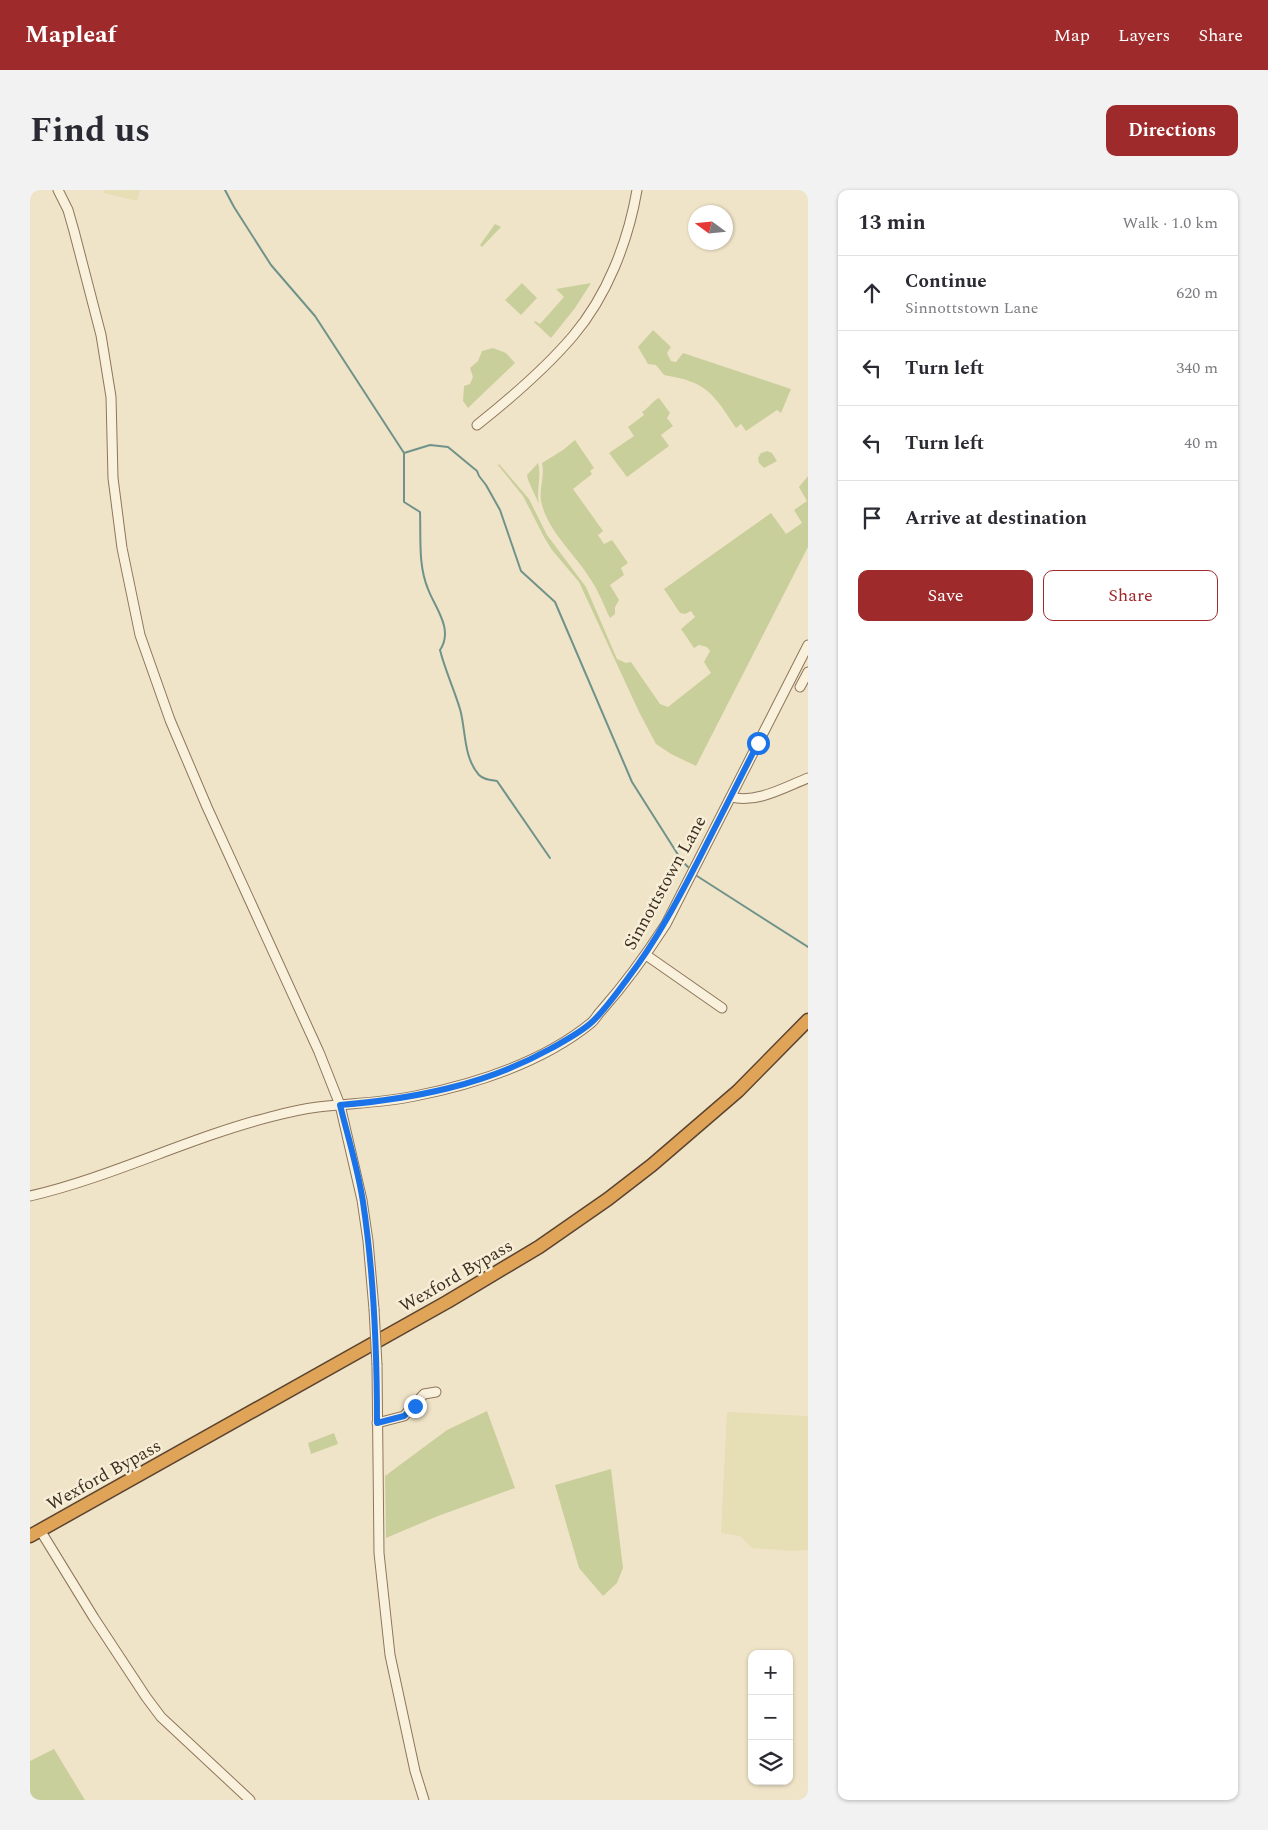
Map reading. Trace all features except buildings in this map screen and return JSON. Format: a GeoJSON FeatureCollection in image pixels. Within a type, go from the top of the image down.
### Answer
{"type":"FeatureCollection","features":[{"type":"Feature","properties":{"kind":"highway","name":"Wexford Bypass"},"geometry":{"type":"LineString","coordinates":[[35,1533],[439,1307],[539,1247],[608,1199],[652,1165],[738,1091],[808,1020]]}},
{"type":"Feature","properties":{"kind":"street"},"geometry":{"type":"LineString","coordinates":[[58,190],[68,210],[74,230],[101,335],[110,397],[114,478],[122,548],[140,635],[157,686],[206,807],[319,1052],[340,1105],[362,1200],[368,1241],[377,1365],[379,1554],[390,1655],[415,1771],[424,1800]]}},
{"type":"Feature","properties":{"kind":"street"},"geometry":{"type":"LineString","coordinates":[[477,425],[551,360],[574,335],[598,300],[623,244],[637,190]]}},
{"type":"Feature","properties":{"kind":"street","name":"Sinnottstown Lane"},"geometry":{"type":"LineString","coordinates":[[30,1196],[77,1184],[269,1117],[317,1107],[415,1096],[469,1083],[514,1068],[574,1035],[593,1021],[616,994],[646,955],[666,924],[808,645]]}},
{"type":"Feature","properties":{"kind":"street"},"geometry":{"type":"LineString","coordinates":[[798,663],[808,670],[800,687]]}},
{"type":"Feature","properties":{"kind":"street"},"geometry":{"type":"LineString","coordinates":[[731,797],[742,800],[763,795],[808,778]]}},
{"type":"Feature","properties":{"kind":"street"},"geometry":{"type":"LineString","coordinates":[[646,955],[722,1008]]}},
{"type":"Feature","properties":{"kind":"street"},"geometry":{"type":"LineString","coordinates":[[377,1423],[404,1416],[424,1394],[436,1392]]}},
{"type":"Feature","properties":{"kind":"street"},"geometry":{"type":"LineString","coordinates":[[35,1533],[151,1704],[167,1723],[250,1800]]}},
{"type":"Feature","properties":{"kind":"shaded area"},"geometry":{"type":"Polygon","coordinates":[[[105,190],[140,190],[137,201],[104,193],[105,190]]]}},
{"type":"Feature","properties":{"kind":"shaded area"},"geometry":{"type":"Polygon","coordinates":[[[727,1412],[808,1416],[808,1550],[791,1551],[752,1548],[740,1536],[721,1533],[727,1412]]]}},
{"type":"Feature","properties":{"kind":"green space"},"geometry":{"type":"Polygon","coordinates":[[[495,224],[501,227],[482,247],[480,245],[495,224]]]}},
{"type":"Feature","properties":{"kind":"green space"},"geometry":{"type":"Polygon","coordinates":[[[522,283],[537,298],[521,315],[505,300],[522,283]]]}},
{"type":"Feature","properties":{"kind":"green space"},"geometry":{"type":"Polygon","coordinates":[[[591,283],[575,308],[551,338],[534,322],[540,324],[564,297],[556,289],[591,283]]]}},
{"type":"Feature","properties":{"kind":"green space"},"geometry":{"type":"Polygon","coordinates":[[[653,330],[671,347],[667,353],[671,361],[676,362],[683,353],[791,389],[781,413],[777,410],[746,431],[741,424],[736,428],[708,391],[691,381],[664,375],[656,365],[648,364],[638,347],[653,330]]]}},
{"type":"Feature","properties":{"kind":"green space"},"geometry":{"type":"Polygon","coordinates":[[[493,348],[506,353],[515,363],[468,408],[463,401],[464,386],[470,384],[473,377],[470,368],[478,361],[482,351],[493,348]]]}},
{"type":"Feature","properties":{"kind":"green space"},"geometry":{"type":"Polygon","coordinates":[[[659,398],[670,413],[667,418],[673,426],[661,435],[669,446],[627,477],[609,453],[634,436],[628,427],[644,415],[642,412],[659,398]]]}},
{"type":"Feature","properties":{"kind":"green space"},"geometry":{"type":"Polygon","coordinates":[[[575,440],[594,468],[590,471],[592,474],[573,489],[603,531],[598,535],[604,544],[612,540],[628,563],[621,568],[624,575],[610,585],[619,600],[615,607],[615,614],[610,618],[585,570],[550,523],[541,501],[542,463],[575,440]]]}},
{"type":"Feature","properties":{"kind":"green space"},"geometry":{"type":"Polygon","coordinates":[[[767,451],[772,453],[777,461],[764,468],[759,463],[758,458],[761,453],[767,451]]]}},
{"type":"Feature","properties":{"kind":"green space"},"geometry":{"type":"Polygon","coordinates":[[[538,463],[539,473],[539,504],[527,475],[538,463]]]}},
{"type":"Feature","properties":{"kind":"green space"},"geometry":{"type":"Polygon","coordinates":[[[499,464],[529,499],[547,535],[586,587],[617,659],[626,663],[631,662],[660,704],[668,707],[711,673],[704,662],[710,651],[707,647],[699,645],[694,648],[681,629],[695,617],[691,611],[685,614],[680,613],[664,589],[771,513],[786,534],[802,523],[794,510],[807,501],[799,487],[808,476],[808,547],[696,766],[671,754],[656,744],[639,712],[579,582],[552,550],[523,496],[499,464]]]}},
{"type":"Feature","properties":{"kind":"green space"},"geometry":{"type":"Polygon","coordinates":[[[487,1411],[515,1488],[438,1516],[386,1538],[385,1476],[447,1430],[487,1411]]]}},
{"type":"Feature","properties":{"kind":"green space"},"geometry":{"type":"Polygon","coordinates":[[[334,1433],[338,1444],[311,1454],[308,1443],[334,1433]]]}},
{"type":"Feature","properties":{"kind":"green space"},"geometry":{"type":"Polygon","coordinates":[[[611,1469],[623,1568],[617,1583],[603,1596],[579,1568],[555,1485],[611,1469]]]}},
{"type":"Feature","properties":{"kind":"green space"},"geometry":{"type":"Polygon","coordinates":[[[54,1749],[85,1800],[30,1800],[30,1761],[54,1749]]]}},
{"type":"Feature","properties":{"kind":"waterway"},"geometry":{"type":"LineString","coordinates":[[225,190],[271,265],[315,316],[404,453],[430,445],[448,447],[477,471],[500,510],[521,571],[555,602],[632,782],[682,861],[688,867]]}},
{"type":"Feature","properties":{"kind":"waterway"},"geometry":{"type":"LineString","coordinates":[[404,453],[404,502],[420,512],[421,551],[425,580],[444,626],[444,642],[440,650],[460,709],[470,760],[481,777],[497,781],[550,858]]}},
{"type":"Feature","properties":{"kind":"waterway"},"geometry":{"type":"LineString","coordinates":[[697,876],[808,947]]}},
{"type":"Feature","properties":{"kind":"route"},"geometry":{"type":"LineString","coordinates":[[415,1406],[404,1416],[377,1423],[377,1365],[368,1241],[362,1200],[340,1105],[415,1096],[469,1083],[514,1068],[574,1035],[593,1021],[646,955],[666,924],[758,743]]}}]}
